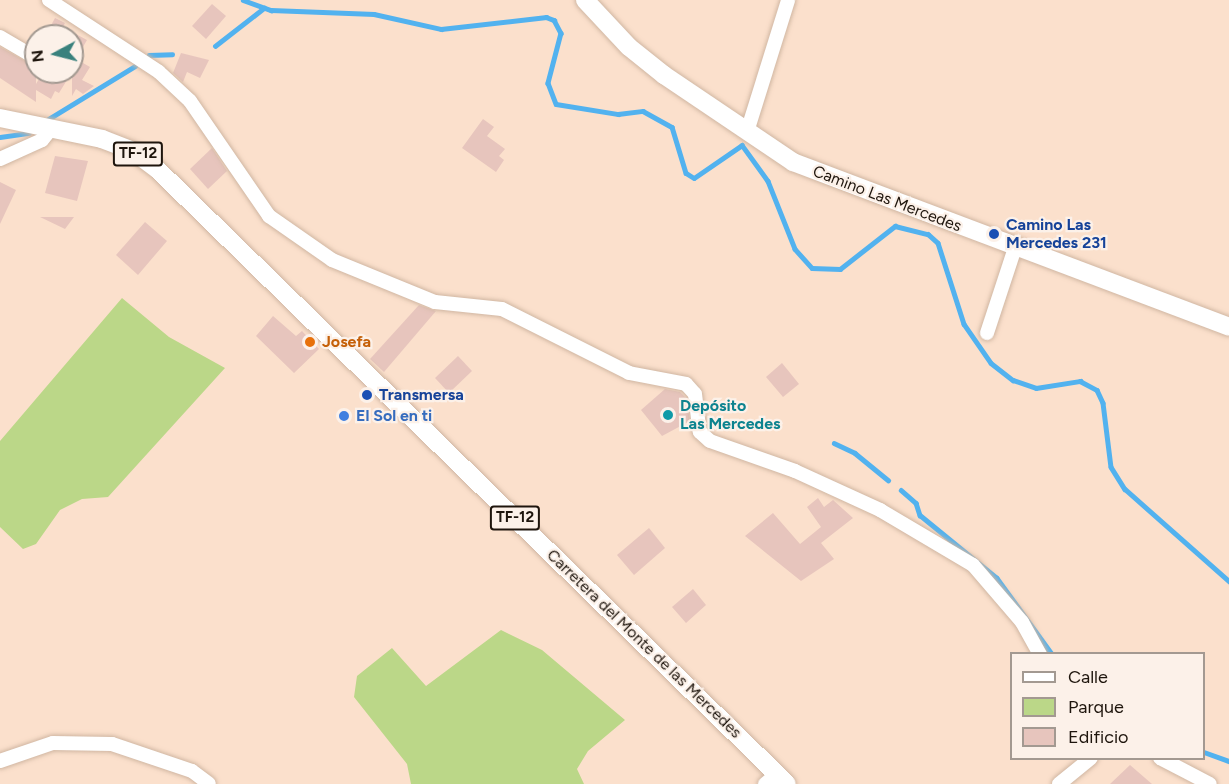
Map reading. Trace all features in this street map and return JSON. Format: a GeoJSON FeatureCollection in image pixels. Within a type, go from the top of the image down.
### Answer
{"type":"FeatureCollection","features":[{"type":"Feature","properties":{"kind":"main road","name":"Camino Las Mercedes"},"geometry":{"type":"LineString","coordinates":[[585,0],[628,47],[747,132],[817,174],[1229,327]]}},
{"type":"Feature","properties":{"kind":"main road","name":"Carretera del Monte de las Mercedes"},"geometry":{"type":"LineString","coordinates":[[0,118],[102,139],[133,151],[157,169],[776,781]]}},
{"type":"Feature","properties":{"kind":"street"},"geometry":{"type":"LineString","coordinates":[[49,0],[159,72],[190,101],[268,216],[332,260],[435,302],[502,309],[629,373],[686,384],[695,394],[700,432],[710,441],[795,471],[874,507],[973,565],[1022,622],[1039,652]]}},
{"type":"Feature","properties":{"kind":"street"},"geometry":{"type":"LineString","coordinates":[[747,132],[788,0]]}},
{"type":"Feature","properties":{"kind":"street"},"geometry":{"type":"LineString","coordinates":[[0,37],[24,51]]}},
{"type":"Feature","properties":{"kind":"street"},"geometry":{"type":"LineString","coordinates":[[0,159],[42,140],[51,129]]}},
{"type":"Feature","properties":{"kind":"street"},"geometry":{"type":"LineString","coordinates":[[987,333],[1015,248]]}},
{"type":"Feature","properties":{"kind":"street"},"geometry":{"type":"LineString","coordinates":[[0,761],[53,743],[112,744],[192,771],[209,784]]}},
{"type":"Feature","properties":{"kind":"street"},"geometry":{"type":"LineString","coordinates":[[1059,784],[1090,760]]}},
{"type":"Feature","properties":{"kind":"street"},"geometry":{"type":"LineString","coordinates":[[1162,760],[1210,784]]}},
{"type":"Feature","properties":{"kind":"green space"},"geometry":{"type":"Polygon","coordinates":[[[122,298],[169,337],[225,368],[108,497],[82,499],[60,510],[36,544],[23,549],[0,527],[0,441],[122,298]]]}},
{"type":"Feature","properties":{"kind":"green space"},"geometry":{"type":"Polygon","coordinates":[[[501,630],[542,650],[625,720],[588,751],[577,769],[584,784],[411,784],[407,764],[354,697],[357,676],[392,648],[426,686],[501,630]]]}},
{"type":"Feature","properties":{"kind":"building"},"geometry":{"type":"Polygon","coordinates":[[[212,4],[226,16],[206,39],[192,26],[212,4]]]}},
{"type":"Feature","properties":{"kind":"building"},"geometry":{"type":"Polygon","coordinates":[[[55,18],[65,23],[64,24],[52,24],[55,18]]]}},
{"type":"Feature","properties":{"kind":"building"},"geometry":{"type":"Polygon","coordinates":[[[0,47],[24,60],[24,84],[65,84],[59,93],[55,91],[51,99],[36,90],[36,102],[0,78],[0,47]]]}},
{"type":"Feature","properties":{"kind":"building"},"geometry":{"type":"Polygon","coordinates":[[[181,53],[209,60],[200,78],[187,72],[183,82],[173,73],[181,53]]]}},
{"type":"Feature","properties":{"kind":"building"},"geometry":{"type":"Polygon","coordinates":[[[84,64],[90,67],[84,77],[84,64]]]}},
{"type":"Feature","properties":{"kind":"building"},"geometry":{"type":"Polygon","coordinates":[[[84,81],[94,86],[83,94],[76,89],[72,96],[72,84],[84,84],[84,81]]]}},
{"type":"Feature","properties":{"kind":"building"},"geometry":{"type":"Polygon","coordinates":[[[483,119],[494,127],[487,136],[505,149],[499,156],[504,160],[496,172],[462,148],[483,119]]]}},
{"type":"Feature","properties":{"kind":"building"},"geometry":{"type":"Polygon","coordinates":[[[212,148],[227,171],[208,189],[190,169],[212,148]]]}},
{"type":"Feature","properties":{"kind":"building"},"geometry":{"type":"Polygon","coordinates":[[[55,156],[88,161],[77,201],[45,193],[55,156]]]}},
{"type":"Feature","properties":{"kind":"building"},"geometry":{"type":"Polygon","coordinates":[[[0,182],[16,190],[0,224],[0,182]]]}},
{"type":"Feature","properties":{"kind":"building"},"geometry":{"type":"Polygon","coordinates":[[[40,217],[74,217],[65,229],[40,217]]]}},
{"type":"Feature","properties":{"kind":"building"},"geometry":{"type":"Polygon","coordinates":[[[145,222],[167,241],[138,275],[116,255],[145,222]]]}},
{"type":"Feature","properties":{"kind":"building"},"geometry":{"type":"Polygon","coordinates":[[[419,305],[436,311],[384,372],[370,359],[419,305]]]}},
{"type":"Feature","properties":{"kind":"building"},"geometry":{"type":"Polygon","coordinates":[[[273,316],[296,336],[302,331],[319,349],[294,373],[256,336],[273,316]]]}},
{"type":"Feature","properties":{"kind":"building"},"geometry":{"type":"Polygon","coordinates":[[[458,356],[472,371],[449,393],[435,378],[458,356]]]}},
{"type":"Feature","properties":{"kind":"building"},"geometry":{"type":"Polygon","coordinates":[[[782,363],[799,384],[783,397],[766,377],[782,363]]]}},
{"type":"Feature","properties":{"kind":"building","name":"Depósito Las Mercedes"},"geometry":{"type":"Polygon","coordinates":[[[665,389],[680,392],[686,398],[690,421],[662,436],[641,410],[665,389]]]}},
{"type":"Feature","properties":{"kind":"building"},"geometry":{"type":"Polygon","coordinates":[[[818,498],[824,507],[833,500],[853,518],[821,543],[834,559],[801,581],[745,536],[773,513],[800,544],[821,527],[807,507],[818,498]]]}},
{"type":"Feature","properties":{"kind":"building"},"geometry":{"type":"Polygon","coordinates":[[[649,528],[665,548],[634,575],[617,555],[649,528]]]}},
{"type":"Feature","properties":{"kind":"building"},"geometry":{"type":"Polygon","coordinates":[[[693,589],[706,605],[686,623],[672,607],[693,589]]]}},
{"type":"Feature","properties":{"kind":"building"},"geometry":{"type":"Polygon","coordinates":[[[1130,765],[1152,784],[1110,784],[1130,765]]]}},
{"type":"Feature","properties":{"kind":"waterway"},"geometry":{"type":"LineString","coordinates":[[243,0],[271,10],[374,14],[441,29],[546,17],[554,20],[561,33],[548,83],[556,104],[618,114],[643,111],[672,127],[686,173],[694,178],[742,145],[768,181],[795,249],[812,268],[840,269],[895,226],[928,234],[938,243],[964,324],[991,363],[1013,380],[1036,388],[1080,381],[1097,390],[1103,403],[1111,467],[1125,489],[1229,581]]}},
{"type":"Feature","properties":{"kind":"waterway"},"geometry":{"type":"LineString","coordinates":[[215,46],[264,8]]}},
{"type":"Feature","properties":{"kind":"waterway"},"geometry":{"type":"LineString","coordinates":[[149,55],[172,54]]}},
{"type":"Feature","properties":{"kind":"waterway"},"geometry":{"type":"LineString","coordinates":[[47,120],[135,66]]}},
{"type":"Feature","properties":{"kind":"waterway"},"geometry":{"type":"LineString","coordinates":[[0,137],[29,133]]}},
{"type":"Feature","properties":{"kind":"waterway"},"geometry":{"type":"LineString","coordinates":[[834,443],[855,453],[888,480]]}},
{"type":"Feature","properties":{"kind":"waterway"},"geometry":{"type":"LineString","coordinates":[[901,490],[916,503],[920,515],[997,578],[1051,652]]}},
{"type":"Feature","properties":{"kind":"waterway"},"geometry":{"type":"LineString","coordinates":[[1205,752],[1229,761]]}},
{"type":"Feature","properties":{"kind":"place","name":"Camino Las Mercedes 231"},"geometry":{"type":"Point","coordinates":[994,234]}},
{"type":"Feature","properties":{"kind":"place","name":"Josefa"},"geometry":{"type":"Point","coordinates":[310,342]}},
{"type":"Feature","properties":{"kind":"place","name":"Transmersa"},"geometry":{"type":"Point","coordinates":[367,395]}},
{"type":"Feature","properties":{"kind":"place","name":"Depósito Las Mercedes"},"geometry":{"type":"Point","coordinates":[668,415]}},
{"type":"Feature","properties":{"kind":"place","name":"El Sol en ti"},"geometry":{"type":"Point","coordinates":[344,416]}}]}
